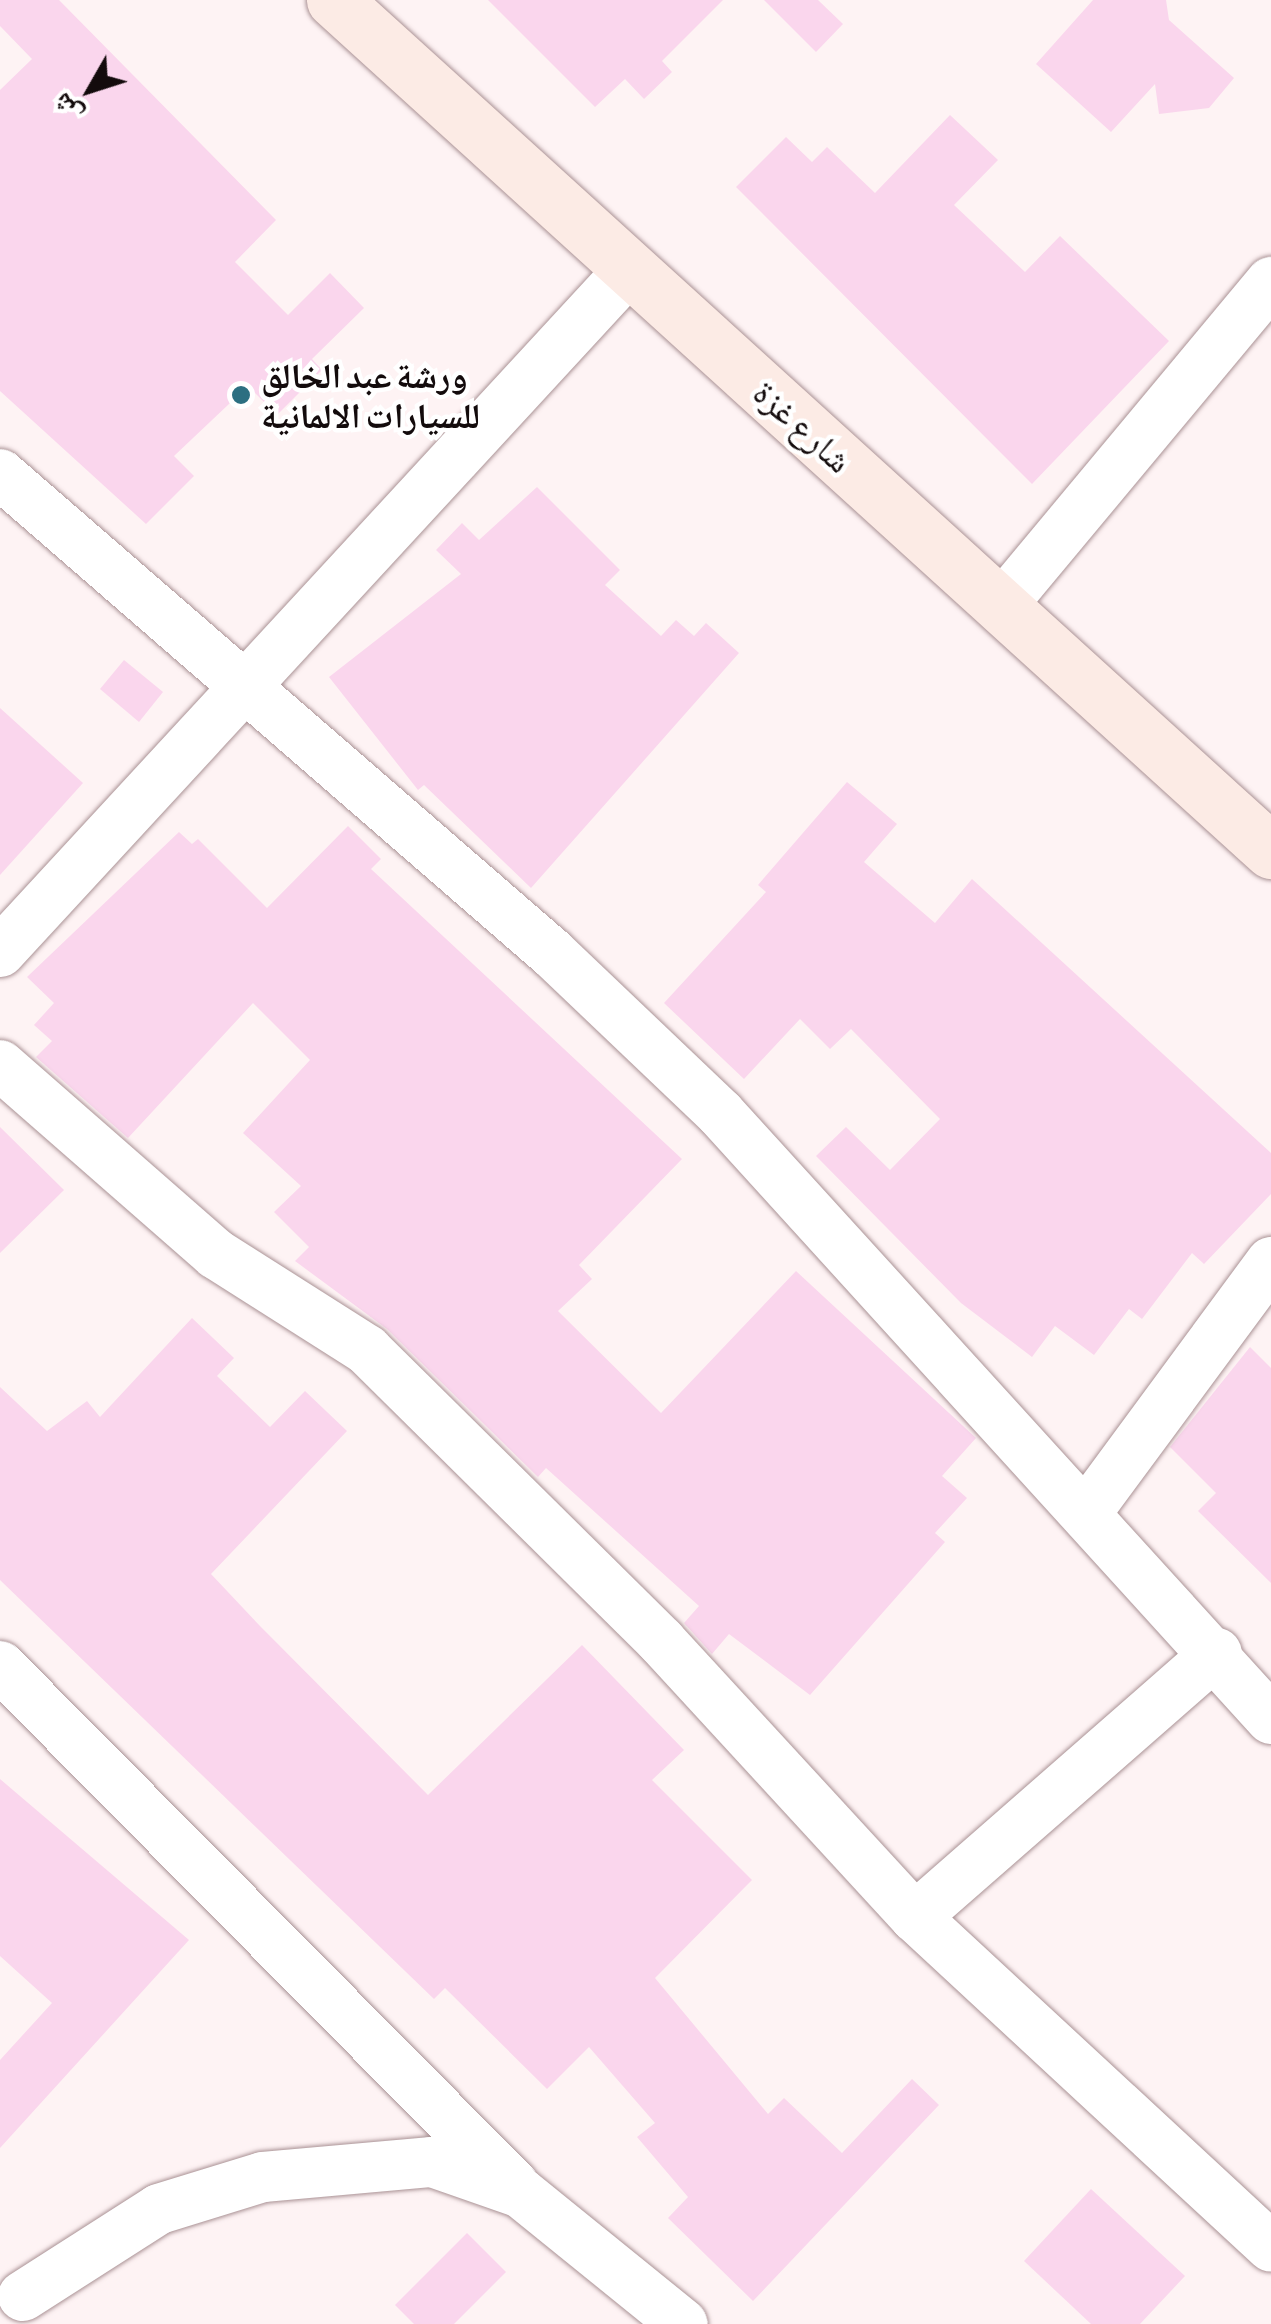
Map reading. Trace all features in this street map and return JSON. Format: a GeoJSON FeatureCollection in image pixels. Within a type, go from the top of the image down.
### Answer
{"type":"FeatureCollection","features":[{"type":"Feature","properties":{"kind":"main road","name":"شارع غزة"},"geometry":{"type":"LineString","coordinates":[[334,0],[1271,851]]}},
{"type":"Feature","properties":{"kind":"street"},"geometry":{"type":"LineString","coordinates":[[0,952],[630,269]]}},
{"type":"Feature","properties":{"kind":"street"},"geometry":{"type":"LineString","coordinates":[[1001,606],[1271,282]]}},
{"type":"Feature","properties":{"kind":"street"},"geometry":{"type":"LineString","coordinates":[[0,474],[720,1113],[1217,1653],[1271,1719]]}},
{"type":"Feature","properties":{"kind":"street"},"geometry":{"type":"LineString","coordinates":[[0,1065],[216,1254],[366,1350],[661,1641],[914,1916],[1271,2246]]}},
{"type":"Feature","properties":{"kind":"street"},"geometry":{"type":"LineString","coordinates":[[1086,1513],[1271,1262]]}},
{"type":"Feature","properties":{"kind":"street"},"geometry":{"type":"LineString","coordinates":[[914,1916],[1217,1653]]}},
{"type":"Feature","properties":{"kind":"street"},"geometry":{"type":"LineString","coordinates":[[0,1666],[521,2192],[683,2324]]}},
{"type":"Feature","properties":{"kind":"street"},"geometry":{"type":"LineString","coordinates":[[26,2298],[159,2208],[263,2177],[432,2162],[521,2192]]}},
{"type":"Feature","properties":{"kind":"building"},"geometry":{"type":"Polygon","coordinates":[[[0,0],[59,0],[276,220],[235,262],[288,315],[330,273],[364,308],[312,359],[322,370],[277,415],[248,386],[174,456],[194,476],[146,524],[0,391],[0,90],[32,59],[0,26],[0,0]]]}},
{"type":"Feature","properties":{"kind":"building"},"geometry":{"type":"Polygon","coordinates":[[[488,0],[723,0],[662,61],[672,72],[644,99],[625,79],[595,107],[488,0]]]}},
{"type":"Feature","properties":{"kind":"building"},"geometry":{"type":"Polygon","coordinates":[[[764,0],[818,0],[843,24],[816,52],[764,0]]]}},
{"type":"Feature","properties":{"kind":"building"},"geometry":{"type":"Polygon","coordinates":[[[1093,0],[1166,0],[1169,20],[1234,78],[1209,108],[1159,114],[1155,84],[1111,132],[1036,64],[1093,0]]]}},
{"type":"Feature","properties":{"kind":"building"},"geometry":{"type":"Polygon","coordinates":[[[950,115],[998,160],[954,205],[1025,272],[1060,236],[1169,341],[1032,484],[736,187],[786,137],[812,162],[827,147],[875,193],[950,115]]]}},
{"type":"Feature","properties":{"kind":"building"},"geometry":{"type":"Polygon","coordinates":[[[537,487],[620,570],[605,585],[661,636],[676,620],[694,636],[706,623],[739,653],[531,888],[424,785],[418,790],[329,677],[461,574],[436,550],[462,523],[479,540],[537,487]]]}},
{"type":"Feature","properties":{"kind":"building"},"geometry":{"type":"Polygon","coordinates":[[[124,660],[163,692],[139,722],[100,689],[124,660]]]}},
{"type":"Feature","properties":{"kind":"building"},"geometry":{"type":"Polygon","coordinates":[[[0,708],[83,783],[0,875],[0,708]]]}},
{"type":"Feature","properties":{"kind":"building"},"geometry":{"type":"Polygon","coordinates":[[[847,782],[897,824],[864,862],[935,923],[972,879],[1271,1153],[1271,1194],[1204,1264],[1192,1253],[1142,1319],[1129,1309],[1094,1355],[1055,1326],[1032,1357],[961,1303],[816,1156],[846,1127],[890,1170],[940,1119],[851,1029],[830,1049],[800,1019],[744,1079],[664,1003],[766,892],[758,885],[847,782]]]}},
{"type":"Feature","properties":{"kind":"building"},"geometry":{"type":"Polygon","coordinates":[[[348,826],[381,859],[371,869],[682,1159],[579,1265],[592,1279],[558,1311],[661,1413],[796,1271],[976,1438],[942,1476],[967,1498],[935,1533],[945,1542],[810,1695],[729,1634],[712,1654],[684,1623],[699,1606],[546,1468],[538,1477],[387,1329],[295,1261],[309,1247],[274,1212],[301,1186],[243,1133],[310,1060],[253,1003],[128,1138],[36,1057],[52,1041],[34,1025],[54,1003],[27,977],[179,832],[192,844],[198,839],[267,908],[348,826]]]}},
{"type":"Feature","properties":{"kind":"building"},"geometry":{"type":"Polygon","coordinates":[[[0,1127],[64,1190],[0,1253],[0,1127]]]}},
{"type":"Feature","properties":{"kind":"building"},"geometry":{"type":"Polygon","coordinates":[[[192,1318],[234,1358],[217,1376],[270,1427],[305,1391],[347,1431],[211,1574],[260,1626],[428,1795],[582,1645],[684,1750],[652,1780],[752,1880],[655,1978],[768,2114],[784,2098],[842,2153],[912,2079],[939,2105],[753,2301],[668,2218],[688,2197],[637,2137],[655,2123],[589,2047],[547,2089],[445,1988],[434,1999],[0,1580],[0,1387],[47,1431],[87,1401],[100,1417],[192,1318]]]}},
{"type":"Feature","properties":{"kind":"building"},"geometry":{"type":"Polygon","coordinates":[[[1250,1347],[1271,1368],[1271,1583],[1198,1511],[1216,1493],[1170,1447],[1250,1347]]]}},
{"type":"Feature","properties":{"kind":"building"},"geometry":{"type":"Polygon","coordinates":[[[0,1779],[189,1940],[0,2148],[0,2060],[52,2003],[0,1956],[0,1779]]]}},
{"type":"Feature","properties":{"kind":"building"},"geometry":{"type":"Polygon","coordinates":[[[1091,2189],[1185,2276],[1140,2324],[1091,2324],[1024,2261],[1091,2189]]]}},
{"type":"Feature","properties":{"kind":"building"},"geometry":{"type":"Polygon","coordinates":[[[467,2233],[506,2272],[454,2324],[414,2324],[395,2305],[467,2233]]]}},
{"type":"Feature","properties":{"kind":"place","name":"ورشة عبد الخالق للسيارات الالمانية"},"geometry":{"type":"Point","coordinates":[241,395]}}]}
